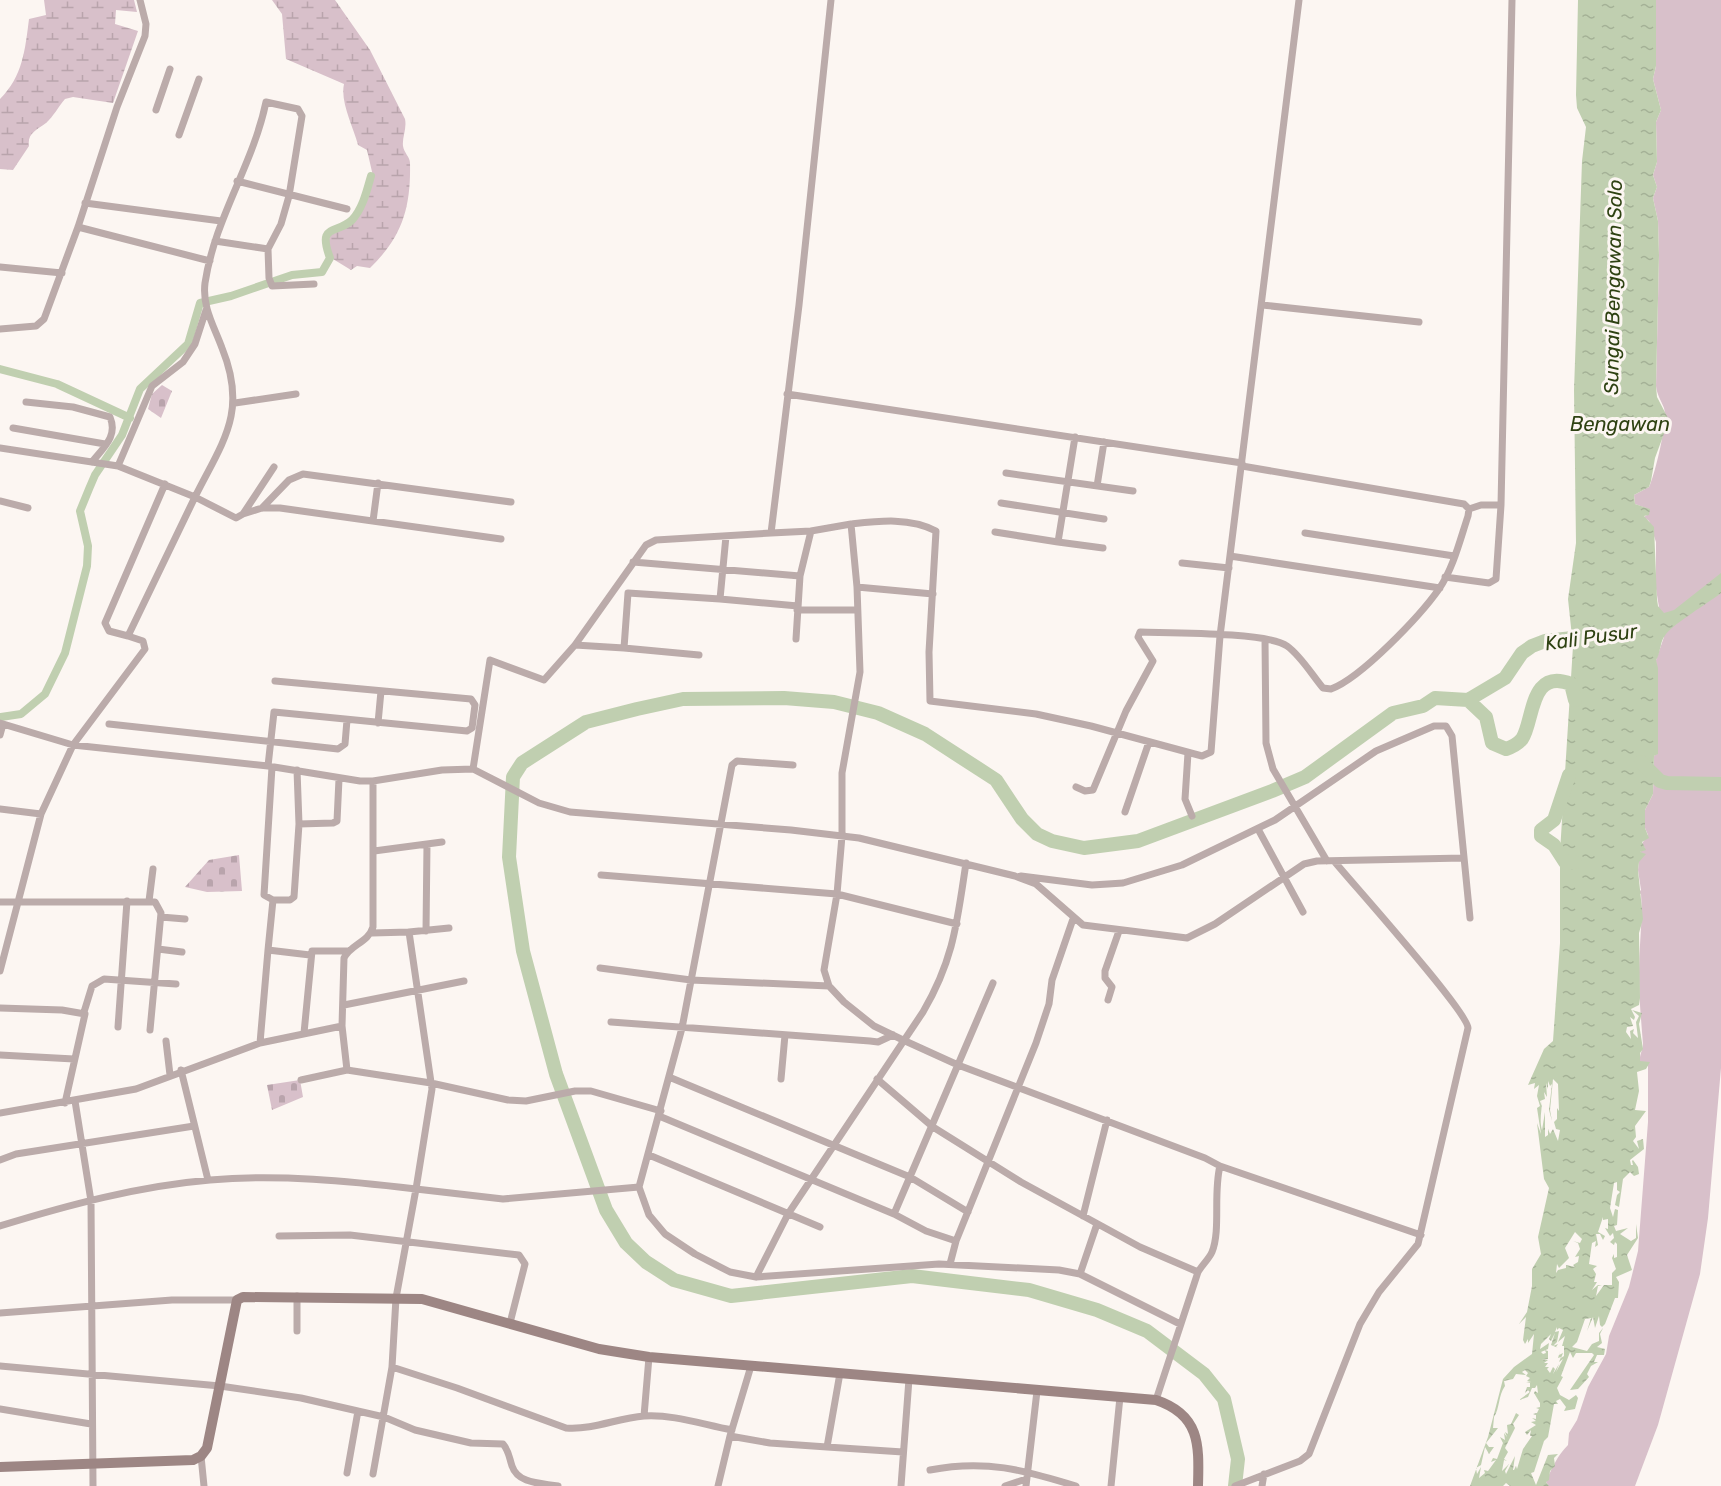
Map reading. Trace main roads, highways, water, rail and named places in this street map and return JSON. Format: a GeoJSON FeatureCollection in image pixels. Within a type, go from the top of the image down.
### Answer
{"type":"FeatureCollection","features":[{"type":"Feature","properties":{"kind":"water","name":"Bengawan"},"geometry":{"type":"Polygon","coordinates":[[[1578,0],[1656,0],[1656,66],[1653,79],[1661,110],[1656,122],[1657,162],[1653,175],[1657,187],[1653,198],[1658,221],[1659,255],[1656,386],[1657,397],[1669,420],[1655,458],[1649,487],[1634,495],[1635,504],[1650,509],[1649,515],[1644,516],[1654,527],[1657,599],[1658,606],[1664,613],[1674,610],[1721,573],[1721,593],[1666,634],[1656,660],[1658,668],[1658,754],[1654,756],[1653,794],[1645,810],[1645,828],[1649,838],[1642,842],[1646,850],[1640,852],[1646,854],[1639,862],[1638,870],[1643,919],[1639,933],[1640,998],[1639,1005],[1631,1009],[1635,1017],[1634,1020],[1630,1017],[1633,1026],[1627,1027],[1626,1032],[1631,1039],[1630,1031],[1634,1029],[1633,1033],[1638,1038],[1636,1022],[1639,1016],[1632,1010],[1642,1013],[1639,1024],[1643,1049],[1640,1053],[1640,1061],[1650,1062],[1646,1069],[1637,1072],[1639,1091],[1635,1110],[1646,1111],[1635,1126],[1636,1137],[1633,1141],[1639,1149],[1637,1141],[1643,1139],[1644,1149],[1630,1160],[1631,1165],[1633,1165],[1633,1160],[1638,1167],[1639,1174],[1634,1176],[1630,1172],[1623,1179],[1619,1207],[1615,1205],[1620,1192],[1617,1190],[1617,1182],[1614,1183],[1610,1208],[1613,1217],[1615,1209],[1618,1210],[1617,1225],[1614,1226],[1616,1231],[1628,1228],[1620,1234],[1631,1241],[1636,1238],[1636,1224],[1638,1238],[1627,1255],[1632,1270],[1616,1277],[1619,1282],[1618,1298],[1615,1298],[1605,1324],[1602,1327],[1600,1325],[1599,1316],[1595,1328],[1593,1317],[1587,1331],[1591,1318],[1585,1319],[1577,1342],[1572,1347],[1587,1351],[1592,1344],[1599,1341],[1599,1333],[1603,1328],[1600,1334],[1602,1343],[1597,1347],[1605,1349],[1604,1355],[1597,1355],[1594,1362],[1598,1362],[1591,1366],[1587,1374],[1589,1377],[1578,1389],[1570,1390],[1594,1355],[1576,1353],[1573,1358],[1570,1352],[1561,1376],[1563,1377],[1557,1388],[1560,1395],[1569,1400],[1576,1395],[1578,1398],[1575,1409],[1564,1411],[1566,1407],[1560,1399],[1556,1401],[1558,1404],[1554,1404],[1548,1437],[1544,1441],[1534,1472],[1531,1473],[1536,1485],[1548,1455],[1558,1454],[1554,1458],[1555,1466],[1550,1471],[1549,1480],[1546,1482],[1549,1486],[1510,1486],[1506,1483],[1503,1486],[1470,1486],[1476,1469],[1477,1474],[1481,1467],[1479,1478],[1485,1473],[1484,1470],[1488,1471],[1496,1460],[1491,1462],[1493,1458],[1497,1459],[1503,1443],[1500,1437],[1505,1440],[1504,1433],[1507,1437],[1505,1432],[1508,1434],[1507,1425],[1511,1424],[1516,1413],[1519,1415],[1513,1424],[1515,1428],[1505,1448],[1508,1452],[1504,1459],[1507,1461],[1504,1460],[1502,1471],[1509,1464],[1505,1471],[1506,1474],[1515,1456],[1513,1470],[1516,1466],[1517,1469],[1523,1449],[1532,1436],[1530,1436],[1531,1430],[1527,1435],[1525,1432],[1536,1425],[1531,1422],[1536,1421],[1532,1418],[1536,1419],[1536,1415],[1533,1414],[1539,1409],[1536,1408],[1540,1407],[1534,1393],[1535,1391],[1538,1393],[1537,1385],[1532,1388],[1528,1397],[1519,1400],[1530,1392],[1528,1390],[1525,1393],[1527,1387],[1530,1387],[1530,1383],[1526,1383],[1531,1382],[1527,1381],[1530,1378],[1526,1376],[1528,1373],[1525,1370],[1522,1372],[1526,1375],[1516,1374],[1513,1379],[1504,1381],[1505,1386],[1494,1417],[1493,1428],[1498,1428],[1486,1443],[1489,1447],[1494,1447],[1489,1454],[1485,1447],[1481,1465],[1477,1468],[1488,1437],[1503,1379],[1514,1367],[1532,1354],[1534,1334],[1528,1343],[1528,1339],[1525,1344],[1523,1340],[1526,1317],[1519,1324],[1527,1312],[1532,1286],[1532,1269],[1541,1254],[1538,1237],[1549,1188],[1544,1179],[1537,1123],[1541,1134],[1537,1108],[1540,1106],[1537,1096],[1539,1085],[1534,1089],[1535,1083],[1528,1085],[1544,1049],[1553,1041],[1560,943],[1560,852],[1573,646],[1568,599],[1576,543],[1574,390],[1582,161],[1586,127],[1577,108],[1578,0]],[[1553,1079],[1550,1110],[1552,1121],[1549,1110],[1552,1084],[1550,1086],[1548,1081],[1548,1089],[1546,1083],[1547,1097],[1544,1092],[1545,1099],[1540,1101],[1542,1130],[1545,1112],[1545,1137],[1548,1135],[1548,1129],[1550,1134],[1553,1129],[1558,1141],[1560,1130],[1556,1129],[1554,1122],[1557,1119],[1557,1108],[1559,1111],[1558,1084],[1553,1079]],[[1603,1217],[1598,1232],[1605,1236],[1603,1240],[1600,1234],[1596,1234],[1598,1245],[1595,1247],[1596,1241],[1592,1243],[1589,1264],[1597,1266],[1593,1269],[1596,1274],[1594,1282],[1597,1282],[1592,1290],[1598,1285],[1602,1286],[1598,1286],[1596,1296],[1604,1285],[1612,1285],[1612,1273],[1616,1269],[1612,1258],[1614,1254],[1614,1258],[1617,1257],[1617,1244],[1610,1242],[1614,1238],[1613,1233],[1610,1236],[1605,1228],[1608,1229],[1608,1219],[1603,1220],[1603,1217]],[[1575,1232],[1565,1248],[1569,1258],[1559,1268],[1557,1264],[1556,1273],[1566,1268],[1566,1265],[1575,1267],[1573,1265],[1578,1262],[1579,1256],[1575,1257],[1580,1249],[1578,1243],[1573,1241],[1580,1243],[1582,1239],[1575,1232]],[[1557,1327],[1555,1332],[1559,1331],[1557,1342],[1553,1346],[1551,1345],[1555,1333],[1551,1341],[1549,1339],[1551,1334],[1541,1344],[1540,1349],[1549,1343],[1548,1349],[1545,1350],[1548,1351],[1548,1359],[1542,1360],[1548,1360],[1544,1363],[1548,1363],[1545,1367],[1549,1367],[1547,1369],[1550,1373],[1553,1367],[1555,1369],[1553,1374],[1563,1359],[1559,1362],[1561,1357],[1558,1358],[1561,1348],[1559,1355],[1563,1353],[1561,1358],[1564,1356],[1564,1346],[1562,1346],[1565,1336],[1558,1342],[1563,1330],[1559,1328],[1557,1330],[1557,1327]]]}},
{"type":"Feature","properties":{"kind":"waterway"},"geometry":{"type":"LineString","coordinates":[[1,717],[21,714],[45,694],[65,653],[87,566],[88,546],[80,511],[95,475],[122,435],[140,389],[188,344],[200,303],[231,296],[292,275],[322,272],[330,258],[327,235],[346,225],[356,215],[371,176]]}},
{"type":"Feature","properties":{"kind":"waterway"},"geometry":{"type":"LineString","coordinates":[[0,369],[57,384],[130,418]]}},
{"type":"Feature","properties":{"kind":"waterway","name":"Kali Pusur"},"geometry":{"type":"LineString","coordinates":[[1468,700],[1505,678],[1522,653],[1532,646],[1545,641],[1591,636]]}},
{"type":"Feature","properties":{"kind":"waterway"},"geometry":{"type":"LineString","coordinates":[[1468,700],[1486,717],[1492,743],[1506,749],[1522,739],[1535,699],[1540,689],[1547,683],[1557,681],[1571,684],[1575,700]]}},
{"type":"Feature","properties":{"kind":"waterway"},"geometry":{"type":"LineString","coordinates":[[1235,1486],[1238,1459],[1224,1399],[1204,1374],[1147,1331],[1097,1310],[1029,1290],[912,1276],[731,1296],[674,1280],[646,1262],[626,1243],[606,1210],[556,1074],[523,951],[509,857],[513,777],[522,763],[586,722],[637,709],[683,699],[784,698],[834,702],[878,713],[925,734],[996,780],[1022,819],[1037,834],[1052,841],[1084,848],[1138,841],[1305,777],[1393,713],[1423,706],[1435,698],[1468,700]]}},
{"type":"Feature","properties":{"kind":"waterway"},"geometry":{"type":"LineString","coordinates":[[1641,762],[1660,781],[1667,783],[1721,784]]}},
{"type":"Feature","properties":{"kind":"waterway"},"geometry":{"type":"LineString","coordinates":[[1569,775],[1554,820],[1541,830],[1541,836],[1554,845],[1565,862],[1575,862]]}},
{"type":"Feature","properties":{"kind":"water label","name":"Sungai Bengawan Solo"},"geometry":{"type":"Point","coordinates":[1613,287]}}]}
